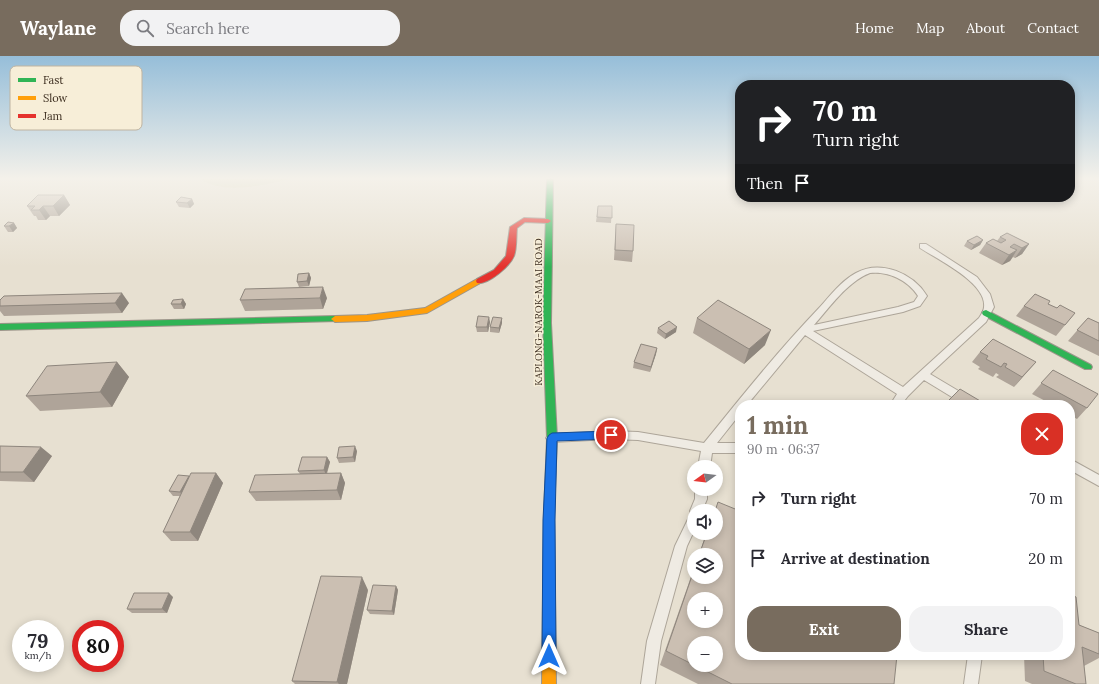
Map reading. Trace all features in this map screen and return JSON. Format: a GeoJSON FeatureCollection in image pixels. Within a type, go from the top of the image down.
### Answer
{"type":"FeatureCollection","features":[{"type":"Feature","properties":{"kind":"main road","name":"KAPLONG-NAROK-MAAI ROAD"},"geometry":{"type":"LineString","coordinates":[[549,208],[547,323],[552,438],[549,520],[549,684]]}},
{"type":"Feature","properties":{"kind":"main road"},"geometry":{"type":"LineString","coordinates":[[0,328],[367,318],[427,310],[497,272],[510,256],[514,227],[524,220],[548,221]]}},
{"type":"Feature","properties":{"kind":"main road"},"geometry":{"type":"LineString","coordinates":[[986,313],[1088,367]]}},
{"type":"Feature","properties":{"kind":"lane"},"geometry":{"type":"LineString","coordinates":[[899,400],[904,393],[983,320],[988,307],[986,294],[974,279],[923,246]]}},
{"type":"Feature","properties":{"kind":"lane"},"geometry":{"type":"LineString","coordinates":[[744,400],[804,330],[846,282],[857,274],[874,269],[890,271],[907,279],[918,288],[923,296],[917,304],[900,310],[804,330]]}},
{"type":"Feature","properties":{"kind":"lane"},"geometry":{"type":"LineString","coordinates":[[804,330],[904,393]]}},
{"type":"Feature","properties":{"kind":"lane"},"geometry":{"type":"LineString","coordinates":[[923,375],[965,400]]}},
{"type":"Feature","properties":{"kind":"lane"},"geometry":{"type":"LineString","coordinates":[[705,460],[707,448],[735,412]]}},
{"type":"Feature","properties":{"kind":"lane"},"geometry":{"type":"LineString","coordinates":[[552,438],[611,435],[638,436],[707,448],[735,448]]}},
{"type":"Feature","properties":{"kind":"lane"},"geometry":{"type":"LineString","coordinates":[[1075,467],[1099,481]]}},
{"type":"Feature","properties":{"kind":"lane"},"geometry":{"type":"LineString","coordinates":[[648,684],[654,641],[681,546],[687,533]]}},
{"type":"Feature","properties":{"kind":"lane"},"geometry":{"type":"LineString","coordinates":[[972,684],[974,660]]}},
{"type":"Feature","properties":{"kind":"building"},"geometry":{"type":"Polygon","coordinates":[[[33,208],[41,208],[39,210],[31,210],[33,208]]]}},
{"type":"Feature","properties":{"kind":"building"},"geometry":{"type":"Polygon","coordinates":[[[598,208],[612,208],[612,218],[597,217],[598,208]]]}},
{"type":"Feature","properties":{"kind":"building"},"geometry":{"type":"Polygon","coordinates":[[[8,222],[14,223],[9,226],[4,226],[8,222]]]}},
{"type":"Feature","properties":{"kind":"building"},"geometry":{"type":"Polygon","coordinates":[[[616,224],[634,225],[633,251],[615,250],[616,224]]]}},
{"type":"Feature","properties":{"kind":"building"},"geometry":{"type":"Polygon","coordinates":[[[1007,233],[1029,244],[1022,248],[1014,244],[1010,247],[1017,250],[1009,255],[986,243],[993,239],[1001,243],[1006,240],[1000,237],[1007,233]]]}},
{"type":"Feature","properties":{"kind":"building"},"geometry":{"type":"Polygon","coordinates":[[[977,236],[983,240],[974,245],[967,241],[977,236]]]}},
{"type":"Feature","properties":{"kind":"building"},"geometry":{"type":"Polygon","coordinates":[[[309,273],[307,281],[297,282],[298,274],[309,273]]]}},
{"type":"Feature","properties":{"kind":"building"},"geometry":{"type":"Polygon","coordinates":[[[323,287],[320,298],[240,300],[245,289],[323,287]]]}},
{"type":"Feature","properties":{"kind":"building"},"geometry":{"type":"Polygon","coordinates":[[[122,293],[115,303],[0,306],[0,300],[4,296],[122,293]]]}},
{"type":"Feature","properties":{"kind":"building"},"geometry":{"type":"Polygon","coordinates":[[[1035,294],[1050,301],[1048,304],[1057,308],[1060,305],[1075,313],[1065,325],[1024,306],[1035,294]]]}},
{"type":"Feature","properties":{"kind":"building"},"geometry":{"type":"Polygon","coordinates":[[[183,299],[181,304],[171,304],[173,300],[183,299]]]}},
{"type":"Feature","properties":{"kind":"building"},"geometry":{"type":"Polygon","coordinates":[[[718,300],[771,330],[749,349],[697,318],[718,300]]]}},
{"type":"Feature","properties":{"kind":"building"},"geometry":{"type":"Polygon","coordinates":[[[478,316],[489,317],[487,327],[476,327],[478,316]]]}},
{"type":"Feature","properties":{"kind":"building"},"geometry":{"type":"Polygon","coordinates":[[[493,317],[502,318],[499,328],[490,327],[493,317]]]}},
{"type":"Feature","properties":{"kind":"building"},"geometry":{"type":"Polygon","coordinates":[[[1088,318],[1099,323],[1099,341],[1077,330],[1088,318]]]}},
{"type":"Feature","properties":{"kind":"building"},"geometry":{"type":"Polygon","coordinates":[[[669,321],[677,327],[666,334],[658,328],[669,321]]]}},
{"type":"Feature","properties":{"kind":"building"},"geometry":{"type":"Polygon","coordinates":[[[993,339],[1036,362],[1022,377],[1005,367],[1007,364],[1004,363],[1001,367],[986,359],[988,356],[980,352],[993,339]]]}},
{"type":"Feature","properties":{"kind":"building"},"geometry":{"type":"Polygon","coordinates":[[[641,344],[657,348],[651,367],[634,362],[641,344]]]}},
{"type":"Feature","properties":{"kind":"building"},"geometry":{"type":"Polygon","coordinates":[[[117,362],[100,392],[26,396],[47,366],[117,362]]]}},
{"type":"Feature","properties":{"kind":"building"},"geometry":{"type":"Polygon","coordinates":[[[1053,370],[1098,394],[1087,408],[1075,401],[1075,400],[1072,400],[1041,383],[1053,370]]]}},
{"type":"Feature","properties":{"kind":"building"},"geometry":{"type":"Polygon","coordinates":[[[960,389],[979,400],[949,400],[960,389]]]}},
{"type":"Feature","properties":{"kind":"building"},"geometry":{"type":"Polygon","coordinates":[[[0,446],[41,447],[23,472],[0,472],[0,446]]]}},
{"type":"Feature","properties":{"kind":"building"},"geometry":{"type":"Polygon","coordinates":[[[355,446],[353,457],[337,458],[339,447],[355,446]]]}},
{"type":"Feature","properties":{"kind":"building"},"geometry":{"type":"Polygon","coordinates":[[[302,457],[327,457],[324,470],[298,471],[302,457]]]}},
{"type":"Feature","properties":{"kind":"building"},"geometry":{"type":"Polygon","coordinates":[[[191,473],[216,473],[190,532],[163,532],[191,473]]]}},
{"type":"Feature","properties":{"kind":"building"},"geometry":{"type":"Polygon","coordinates":[[[341,473],[337,490],[249,492],[255,475],[341,473]]]}},
{"type":"Feature","properties":{"kind":"building"},"geometry":{"type":"Polygon","coordinates":[[[178,475],[189,476],[180,492],[169,491],[178,475]]]}},
{"type":"Feature","properties":{"kind":"building"},"geometry":{"type":"Polygon","coordinates":[[[723,504],[735,509],[735,660],[896,660],[894,684],[732,684],[708,672],[723,672],[723,636],[687,636],[687,662],[666,651],[689,584],[723,584],[723,548],[702,548],[704,540],[723,540],[723,504]]]}},
{"type":"Feature","properties":{"kind":"building"},"geometry":{"type":"Polygon","coordinates":[[[321,576],[362,577],[337,682],[292,681],[321,576]]]}},
{"type":"Feature","properties":{"kind":"building"},"geometry":{"type":"Polygon","coordinates":[[[373,585],[396,586],[392,611],[367,610],[373,585]]]}},
{"type":"Feature","properties":{"kind":"building"},"geometry":{"type":"Polygon","coordinates":[[[134,593],[169,593],[162,609],[127,609],[134,593]]]}},
{"type":"Feature","properties":{"kind":"building"},"geometry":{"type":"Polygon","coordinates":[[[1075,596],[1079,625],[1099,633],[1099,654],[1082,647],[1086,684],[1076,684],[1044,671],[1043,660],[1075,660],[1075,596]]]}},
{"type":"Feature","properties":{"kind":"traffic: fast"},"geometry":{"type":"LineString","coordinates":[[549,208],[547,323],[552,438],[549,514]]}},
{"type":"Feature","properties":{"kind":"traffic: fast"},"geometry":{"type":"LineString","coordinates":[[986,313],[1088,367]]}},
{"type":"Feature","properties":{"kind":"traffic: fast"},"geometry":{"type":"LineString","coordinates":[[0,327],[335,319]]}},
{"type":"Feature","properties":{"kind":"traffic: slow"},"geometry":{"type":"LineString","coordinates":[[335,319],[367,318],[427,310],[480,281]]}},
{"type":"Feature","properties":{"kind":"traffic: slow"},"geometry":{"type":"LineString","coordinates":[[549,514],[549,684]]}},
{"type":"Feature","properties":{"kind":"traffic: jam"},"geometry":{"type":"LineString","coordinates":[[480,281],[497,272],[510,256],[514,227],[524,220],[548,221]]}},
{"type":"Feature","properties":{"kind":"route"},"geometry":{"type":"LineString","coordinates":[[549,656],[549,520],[552,438],[611,435]]}}]}
